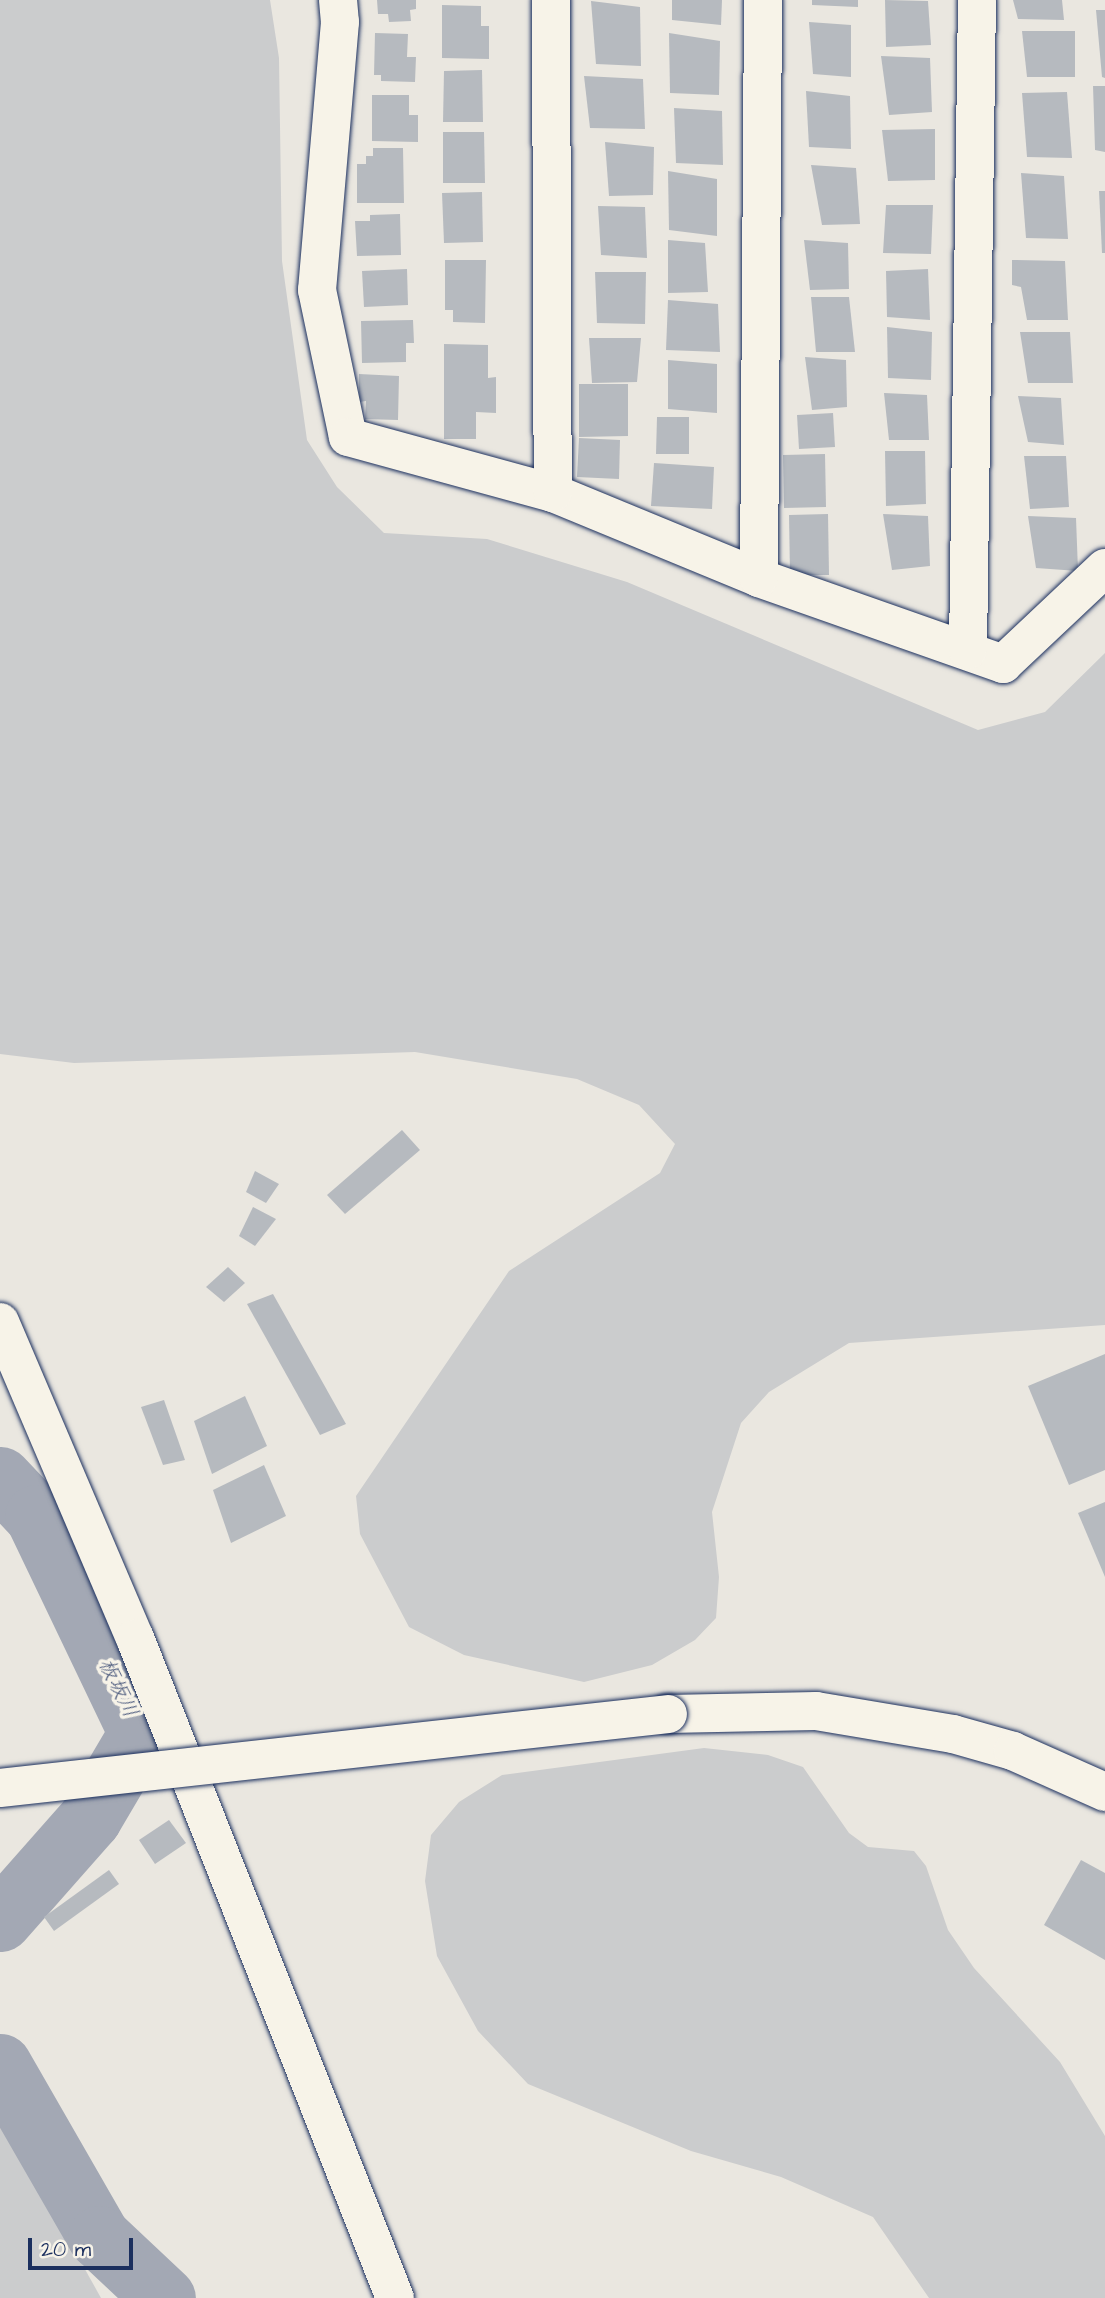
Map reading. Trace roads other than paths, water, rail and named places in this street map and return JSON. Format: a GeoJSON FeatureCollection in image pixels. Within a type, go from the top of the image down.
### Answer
{"type":"FeatureCollection","features":[{"type":"Feature","properties":{"kind":"street"},"geometry":{"type":"LineString","coordinates":[[338,0],[340,22],[317,290],[348,437],[553,494],[759,579],[1003,664],[1105,568]]}},
{"type":"Feature","properties":{"kind":"street"},"geometry":{"type":"LineString","coordinates":[[551,0],[553,494]]}},
{"type":"Feature","properties":{"kind":"street"},"geometry":{"type":"LineString","coordinates":[[759,579],[763,0]]}},
{"type":"Feature","properties":{"kind":"street"},"geometry":{"type":"LineString","coordinates":[[968,650],[977,0]]}},
{"type":"Feature","properties":{"kind":"street"},"geometry":{"type":"LineString","coordinates":[[0,1322],[135,1638],[395,2298]]}},
{"type":"Feature","properties":{"kind":"street"},"geometry":{"type":"LineString","coordinates":[[0,1788],[668,1714],[816,1711],[953,1734],[1013,1751],[1105,1792]]}},
{"type":"Feature","properties":{"kind":"waterway","name":"板坂川"},"geometry":{"type":"LineString","coordinates":[[0,1478],[36,1516],[140,1733],[90,1818],[0,1920]]}},
{"type":"Feature","properties":{"kind":"waterway","name":"板坂川"},"geometry":{"type":"LineString","coordinates":[[0,2065],[99,2237],[164,2298]]}}]}
